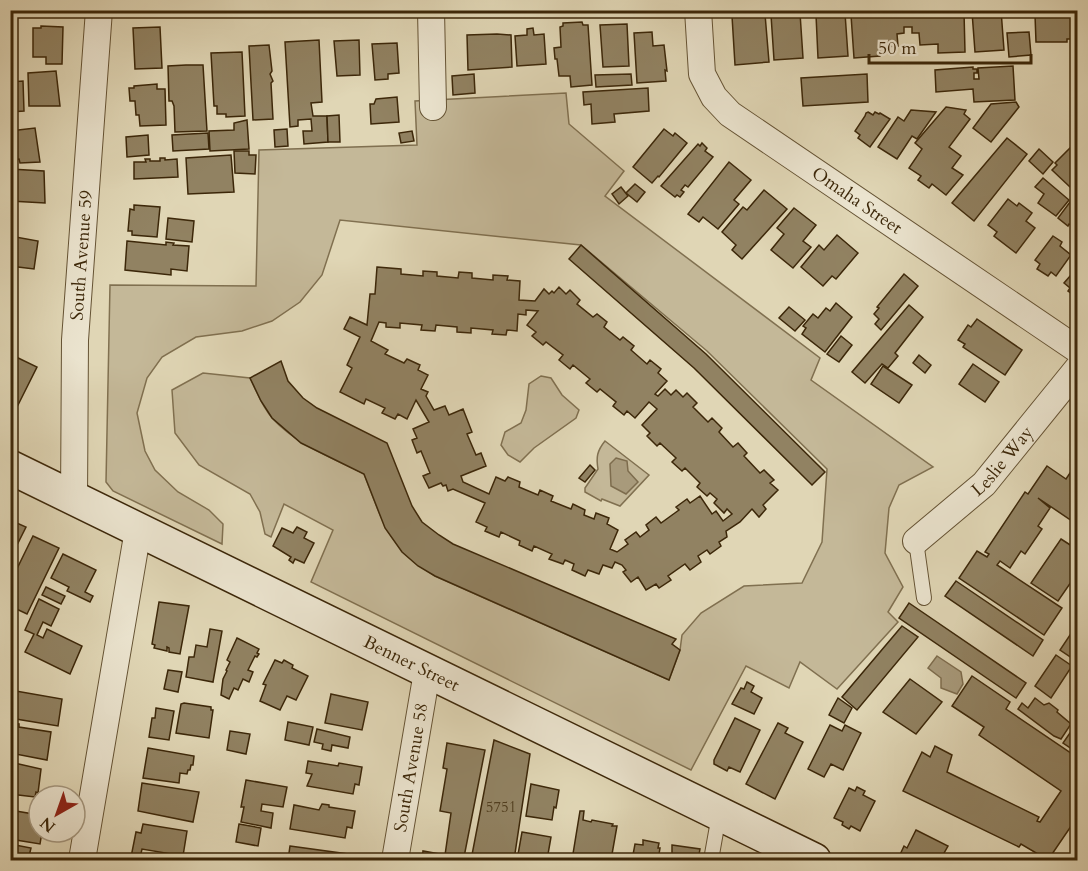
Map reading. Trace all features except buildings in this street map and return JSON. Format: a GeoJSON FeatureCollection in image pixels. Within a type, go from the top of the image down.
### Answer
{"type":"FeatureCollection","features":[{"type":"Feature","properties":{"kind":"street","name":"South Avenue 59"},"geometry":{"type":"LineString","coordinates":[[74,499],[75,340],[99,10]]}},
{"type":"Feature","properties":{"kind":"street"},"geometry":{"type":"LineString","coordinates":[[431,10],[433,107]]}},
{"type":"Feature","properties":{"kind":"street","name":"Omaha Street"},"geometry":{"type":"LineString","coordinates":[[698,10],[702,74],[714,97],[730,114],[1077,350]]}},
{"type":"Feature","properties":{"kind":"street","name":"Leslie Way"},"geometry":{"type":"LineString","coordinates":[[916,541],[984,484],[1077,368]]}},
{"type":"Feature","properties":{"kind":"street","name":"Benner Street"},"geometry":{"type":"LineString","coordinates":[[10,468],[814,861]]}},
{"type":"Feature","properties":{"kind":"street"},"geometry":{"type":"LineString","coordinates":[[82,861],[138,530]]}},
{"type":"Feature","properties":{"kind":"street","name":"South Avenue 58"},"geometry":{"type":"LineString","coordinates":[[395,861],[427,672]]}},
{"type":"Feature","properties":{"kind":"lane"},"geometry":{"type":"LineString","coordinates":[[916,541],[924,598]]}},
{"type":"Feature","properties":{"kind":"lane"},"geometry":{"type":"LineString","coordinates":[[711,861],[719,814]]}},
{"type":"Feature","properties":{"kind":"shaded area"},"geometry":{"type":"Polygon","coordinates":[[[566,93],[569,124],[624,171],[605,196],[820,358],[811,380],[933,467],[899,485],[889,508],[885,553],[903,587],[888,612],[898,622],[837,689],[800,662],[789,688],[746,666],[691,770],[311,582],[333,530],[284,504],[271,537],[265,534],[260,512],[250,494],[199,465],[175,433],[172,390],[203,373],[250,378],[266,410],[283,428],[316,450],[364,474],[389,532],[397,544],[419,566],[435,576],[669,680],[680,650],[682,635],[701,613],[744,586],[802,583],[822,542],[827,469],[707,351],[581,245],[340,220],[322,275],[300,302],[272,321],[242,331],[196,337],[162,357],[147,378],[137,413],[145,451],[155,470],[178,492],[209,510],[223,524],[222,544],[113,491],[106,482],[110,285],[256,286],[259,150],[417,145],[415,101],[566,93]]]}},
{"type":"Feature","properties":{"kind":"shaded area"},"geometry":{"type":"Polygon","coordinates":[[[541,376],[551,378],[562,395],[579,410],[576,418],[534,448],[520,462],[508,455],[501,445],[505,432],[521,423],[526,410],[529,384],[541,376]]]}},
{"type":"Feature","properties":{"kind":"shaded area"},"geometry":{"type":"Polygon","coordinates":[[[605,441],[649,475],[620,506],[602,499],[601,501],[585,492],[585,488],[598,469],[598,454],[605,441]]]}},
{"type":"Feature","properties":{"kind":"shaded area"},"geometry":{"type":"Polygon","coordinates":[[[616,458],[627,461],[628,471],[638,482],[626,494],[611,486],[610,464],[616,458]]]}},
{"type":"Feature","properties":{"kind":"shaded area"},"geometry":{"type":"Polygon","coordinates":[[[937,656],[961,672],[963,684],[957,694],[941,688],[941,678],[928,668],[937,656]]]}}]}
